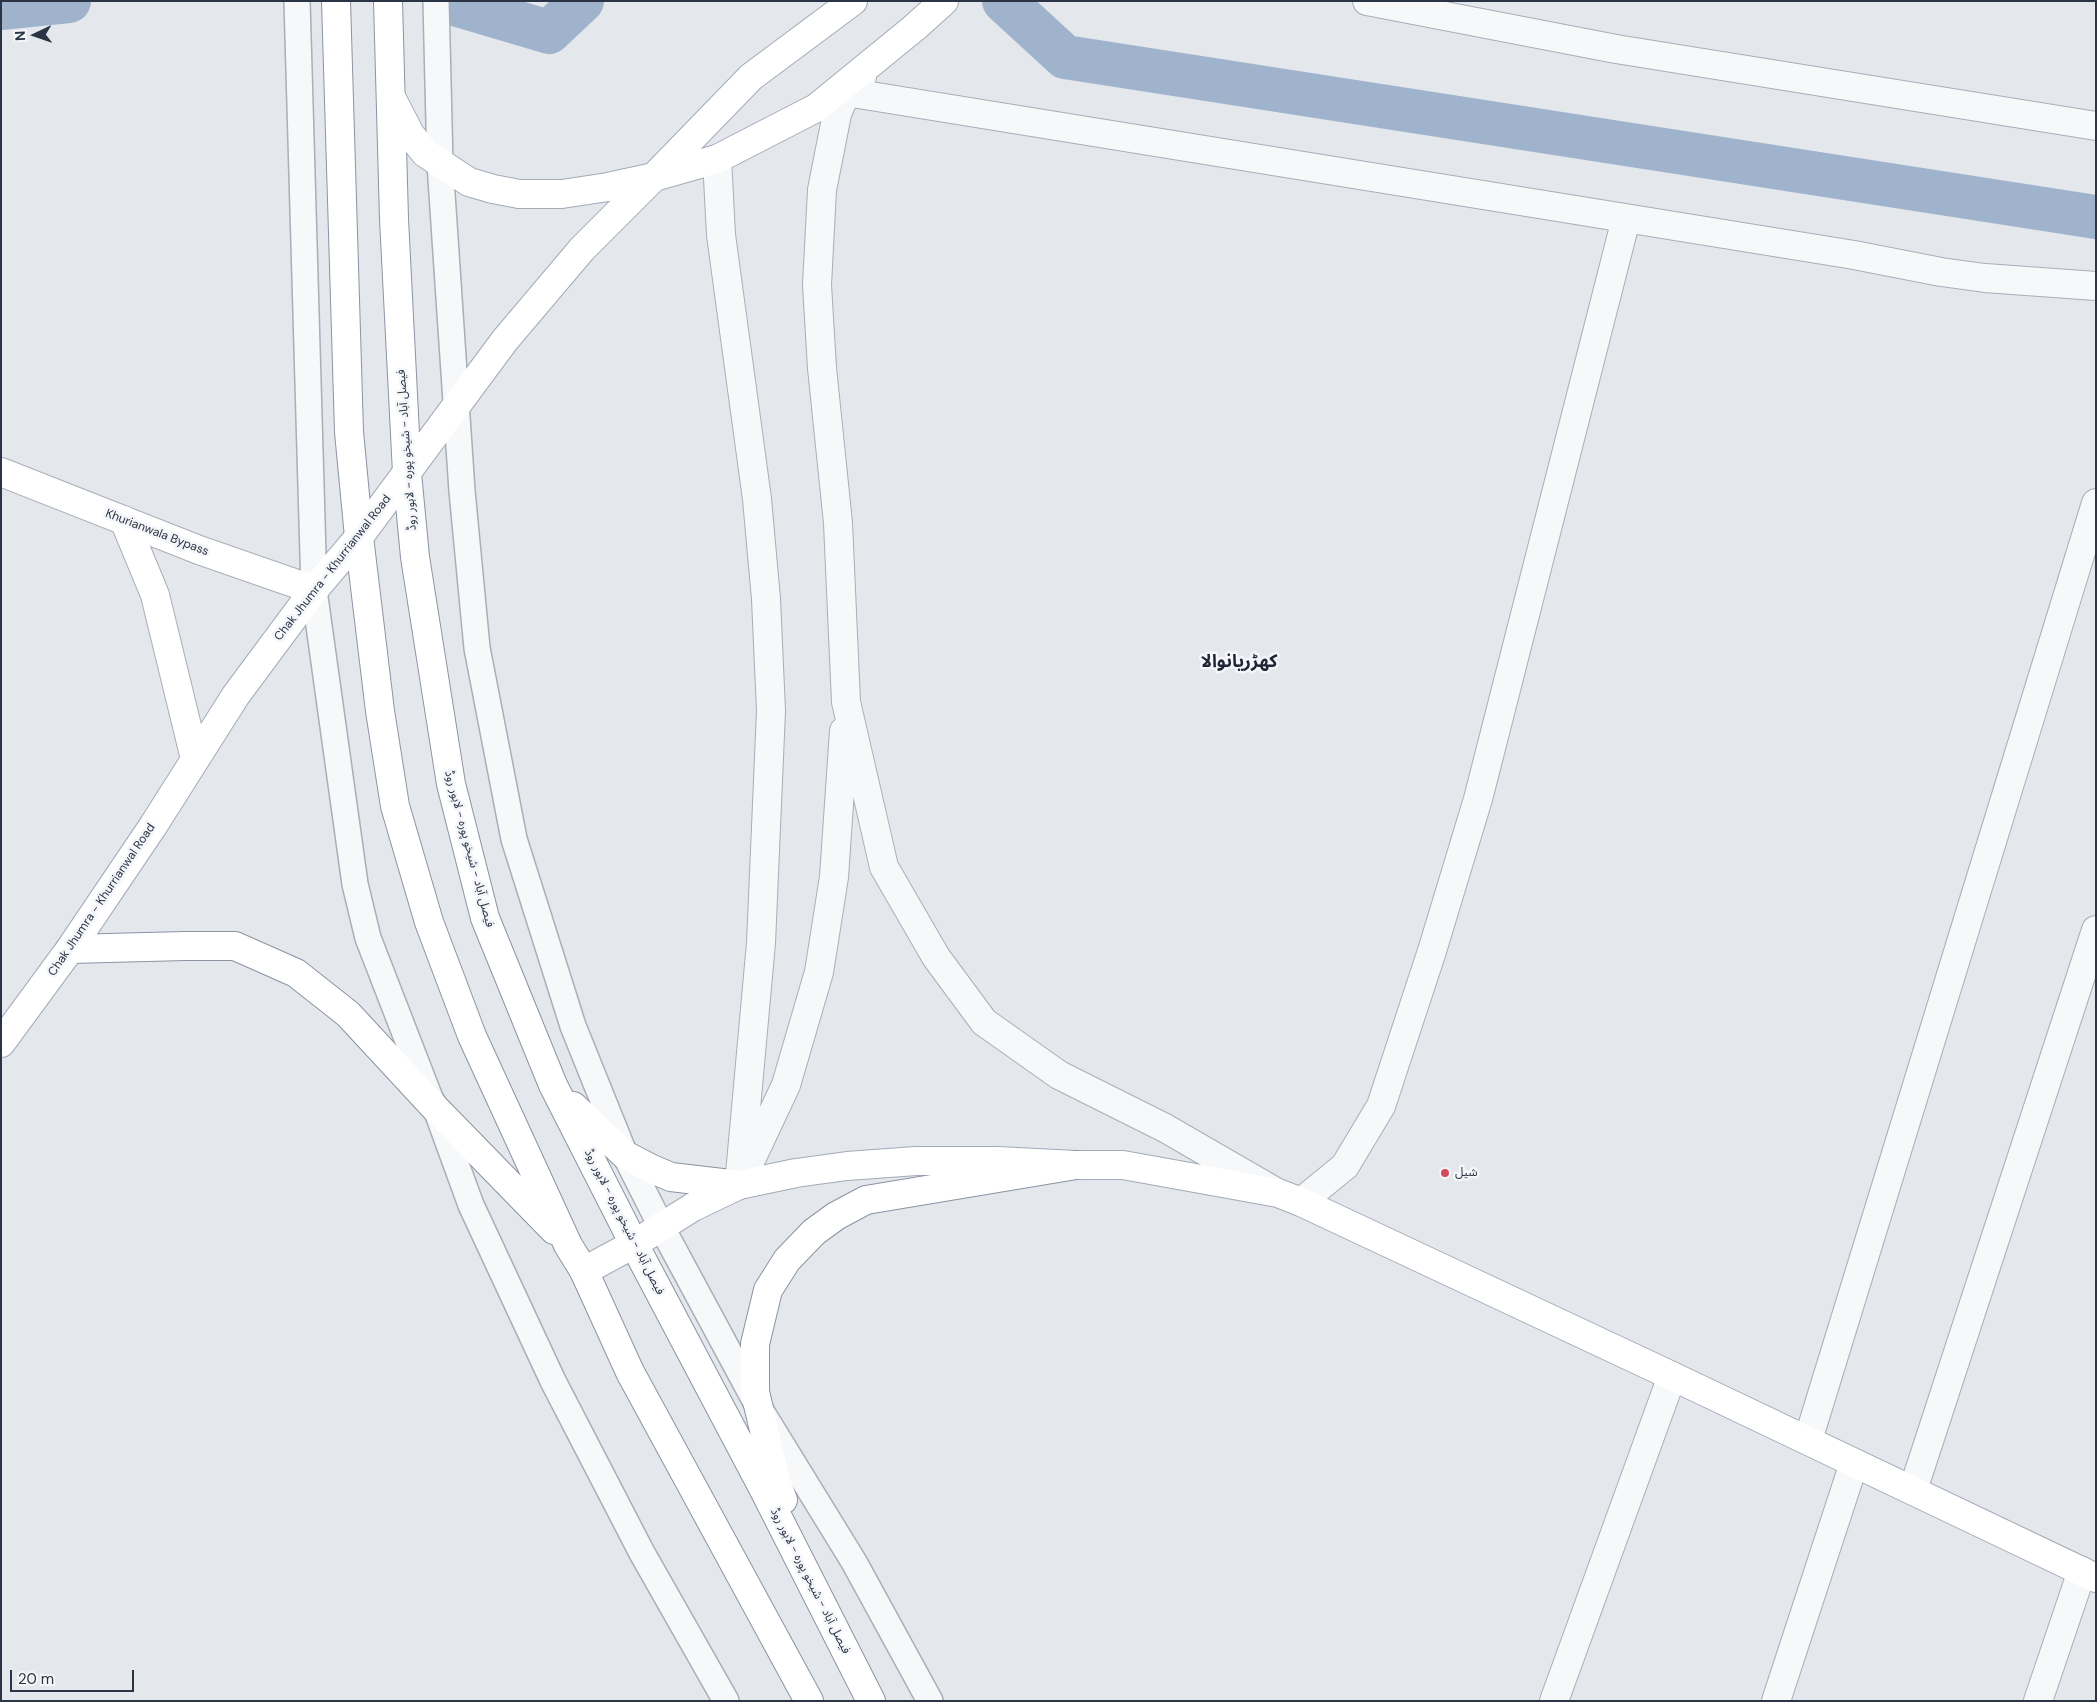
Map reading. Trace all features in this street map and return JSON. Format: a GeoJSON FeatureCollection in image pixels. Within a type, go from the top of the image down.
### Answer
{"type":"FeatureCollection","features":[{"type":"Feature","properties":{"kind":"main road"},"geometry":{"type":"LineString","coordinates":[[336,1],[349,432],[359,537],[380,711],[395,806],[429,922],[472,1036],[568,1245],[584,1271],[630,1372],[809,1701]]}},
{"type":"Feature","properties":{"kind":"main road","name":"فیصل آباد - شیخو پورہ - لاہور روڈ"},"geometry":{"type":"LineString","coordinates":[[388,1],[394,219],[407,473],[415,557],[451,784],[485,918],[553,1085],[634,1244],[764,1490],[871,1701]]}},
{"type":"Feature","properties":{"kind":"main road"},"geometry":{"type":"LineString","coordinates":[[391,97],[410,134],[425,153],[469,182],[493,190],[519,194],[562,194],[608,188],[654,178],[751,77],[853,1]]}},
{"type":"Feature","properties":{"kind":"main road","name":"Chak Jhumra - Khurrianwal Road"},"geometry":{"type":"LineString","coordinates":[[1,1044],[70,949],[236,695],[314,590],[359,537],[505,340],[582,249],[654,178],[717,160],[816,108],[944,1]]}},
{"type":"Feature","properties":{"kind":"main road","name":"Khurianwala Bypass"},"geometry":{"type":"LineString","coordinates":[[1,472],[199,550],[314,590]]}},
{"type":"Feature","properties":{"kind":"main road"},"geometry":{"type":"LineString","coordinates":[[124,520],[155,595],[195,759]]}},
{"type":"Feature","properties":{"kind":"main road"},"geometry":{"type":"LineString","coordinates":[[70,949],[235,946],[296,973],[348,1014],[436,1109],[568,1245]]}},
{"type":"Feature","properties":{"kind":"main road"},"geometry":{"type":"LineString","coordinates":[[553,1085],[595,1128],[625,1155],[670,1177],[740,1185]]}},
{"type":"Feature","properties":{"kind":"main road"},"geometry":{"type":"LineString","coordinates":[[584,1271],[634,1244],[693,1206],[740,1185],[796,1173],[847,1166],[916,1161],[997,1161],[1123,1165],[1290,1198],[1808,1440],[2089,1575]]}},
{"type":"Feature","properties":{"kind":"main road"},"geometry":{"type":"LineString","coordinates":[[831,1622],[776,1481],[755,1392],[755,1344],[768,1290],[787,1260],[814,1232],[836,1216],[866,1200],[1076,1165]]}},
{"type":"Feature","properties":{"kind":"street"},"geometry":{"type":"LineString","coordinates":[[1367,1],[1616,49],[2096,126]]}},
{"type":"Feature","properties":{"kind":"street"},"geometry":{"type":"LineString","coordinates":[[740,1185],[786,1086],[819,972],[834,877],[846,702],[838,523],[822,368],[817,284],[822,190],[837,114],[846,92],[914,28]]}},
{"type":"Feature","properties":{"kind":"street"},"geometry":{"type":"LineString","coordinates":[[846,92],[1854,255],[1985,278],[2096,286]]}},
{"type":"Feature","properties":{"kind":"street"},"geometry":{"type":"LineString","coordinates":[[717,160],[721,235],[757,499],[766,599],[771,711],[761,943],[740,1185]]}},
{"type":"Feature","properties":{"kind":"street"},"geometry":{"type":"LineString","coordinates":[[846,702],[884,867],[936,957],[984,1022],[1059,1075],[1165,1128],[1290,1198],[1345,1166],[1381,1106],[1432,951],[1478,799],[1626,219]]}},
{"type":"Feature","properties":{"kind":"street"},"geometry":{"type":"LineString","coordinates":[[1808,1440],[2096,503]]}},
{"type":"Feature","properties":{"kind":"street"},"geometry":{"type":"LineString","coordinates":[[1913,1490],[2096,930]]}},
{"type":"Feature","properties":{"kind":"street"},"geometry":{"type":"LineString","coordinates":[[1554,1701],[1672,1376]]}},
{"type":"Feature","properties":{"kind":"street"},"geometry":{"type":"LineString","coordinates":[[1776,1701],[1854,1462]]}},
{"type":"Feature","properties":{"kind":"street"},"geometry":{"type":"LineString","coordinates":[[2038,1701],[2089,1575]]}},
{"type":"Feature","properties":{"kind":"lane"},"geometry":{"type":"LineString","coordinates":[[298,1],[314,590],[355,884],[366,929],[471,1205],[553,1381],[642,1553],[726,1701]]}},
{"type":"Feature","properties":{"kind":"lane"},"geometry":{"type":"LineString","coordinates":[[436,1],[440,164],[462,491],[477,648],[514,838],[573,1026],[625,1155],[758,1406],[854,1562],[930,1701]]}},
{"type":"Feature","properties":{"kind":"waterway"},"geometry":{"type":"LineString","coordinates":[[1,8],[69,1]]}},
{"type":"Feature","properties":{"kind":"waterway"},"geometry":{"type":"LineString","coordinates":[[444,1],[549,32],[582,1]]}},
{"type":"Feature","properties":{"kind":"waterway"},"geometry":{"type":"LineString","coordinates":[[1004,1],[1065,57],[2096,217]]}},
{"type":"Feature","properties":{"kind":"place","name":"شیل"},"geometry":{"type":"Point","coordinates":[1445,1173]}},
{"type":"Feature","properties":{"kind":"district","name":"کھڑریانوالا"},"geometry":{"type":"Point","coordinates":[1239,662]}}]}
